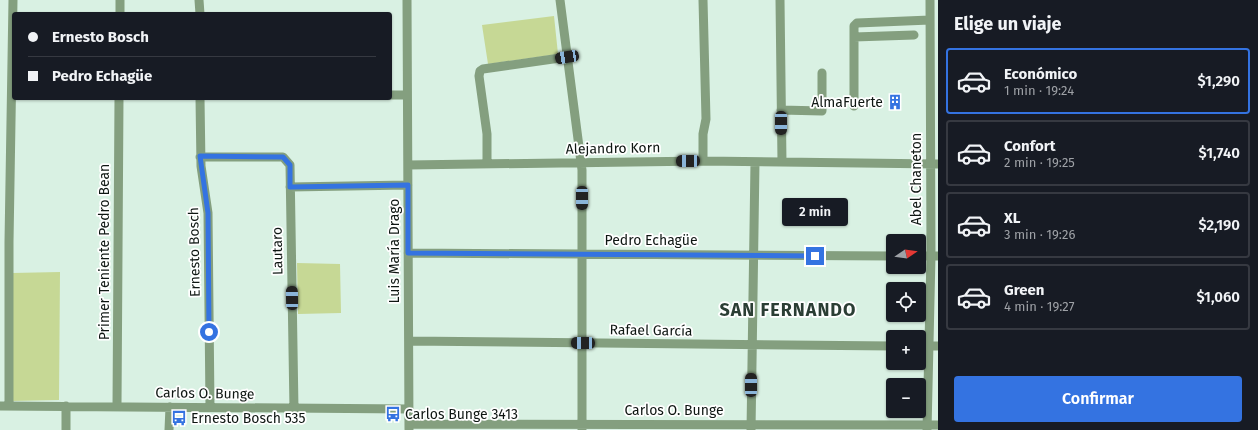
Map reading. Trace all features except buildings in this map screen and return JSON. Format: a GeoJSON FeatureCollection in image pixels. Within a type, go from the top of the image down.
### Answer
{"type":"FeatureCollection","features":[{"type":"Feature","properties":{"kind":"street"},"geometry":{"type":"LineString","coordinates":[[13,0],[13,12]]}},
{"type":"Feature","properties":{"kind":"street"},"geometry":{"type":"LineString","coordinates":[[120,0],[120,12]]}},
{"type":"Feature","properties":{"kind":"street"},"geometry":{"type":"LineString","coordinates":[[200,0],[200,12]]}},
{"type":"Feature","properties":{"kind":"street","name":"Luis María Drago"},"geometry":{"type":"LineString","coordinates":[[407,0],[409,427]]}},
{"type":"Feature","properties":{"kind":"street"},"geometry":{"type":"LineString","coordinates":[[560,0],[581,162],[583,254],[582,427]]}},
{"type":"Feature","properties":{"kind":"street"},"geometry":{"type":"LineString","coordinates":[[703,0],[706,119],[703,134],[703,161]]}},
{"type":"Feature","properties":{"kind":"street"},"geometry":{"type":"LineString","coordinates":[[780,0],[782,162]]}},
{"type":"Feature","properties":{"kind":"street","name":"Abel Chaneton"},"geometry":{"type":"LineString","coordinates":[[927,428],[934,346],[934,164],[930,0]]}},
{"type":"Feature","properties":{"kind":"street"},"geometry":{"type":"LineString","coordinates":[[854,106],[854,26],[857,23],[930,20]]}},
{"type":"Feature","properties":{"kind":"street"},"geometry":{"type":"LineString","coordinates":[[4,406],[4,242],[12,27]]}},
{"type":"Feature","properties":{"kind":"street"},"geometry":{"type":"LineString","coordinates":[[854,37],[914,35]]}},
{"type":"Feature","properties":{"kind":"street"},"geometry":{"type":"LineString","coordinates":[[487,164],[487,134],[479,76],[480,71],[484,69],[567,57]]}},
{"type":"Feature","properties":{"kind":"street"},"geometry":{"type":"LineString","coordinates":[[781,110],[822,111],[822,73]]}},
{"type":"Feature","properties":{"kind":"street"},"geometry":{"type":"LineString","coordinates":[[392,95],[407,95]]}},
{"type":"Feature","properties":{"kind":"street","name":"Primer Teniente Pedro Bean"},"geometry":{"type":"LineString","coordinates":[[117,406],[119,100]]}},
{"type":"Feature","properties":{"kind":"street","name":"Ernesto Bosch"},"geometry":{"type":"LineString","coordinates":[[200,100],[200,156],[208,213],[210,407]]}},
{"type":"Feature","properties":{"kind":"street","name":"Lautaro"},"geometry":{"type":"LineString","coordinates":[[200,156],[283,157],[290,165],[294,408]]}},
{"type":"Feature","properties":{"kind":"street","name":"Alejandro Korn"},"geometry":{"type":"LineString","coordinates":[[408,165],[703,161],[934,164]]}},
{"type":"Feature","properties":{"kind":"street"},"geometry":{"type":"LineString","coordinates":[[751,427],[754,162]]}},
{"type":"Feature","properties":{"kind":"street"},"geometry":{"type":"LineString","coordinates":[[290,187],[408,185]]}},
{"type":"Feature","properties":{"kind":"street","name":"Pedro Echagüe"},"geometry":{"type":"LineString","coordinates":[[408,253],[886,256]]}},
{"type":"Feature","properties":{"kind":"street","name":"Rafael García"},"geometry":{"type":"LineString","coordinates":[[409,341],[886,346]]}},
{"type":"Feature","properties":{"kind":"street","name":"Carlos O. Bunge"},"geometry":{"type":"LineString","coordinates":[[4,406],[409,409]]}},
{"type":"Feature","properties":{"kind":"street"},"geometry":{"type":"LineString","coordinates":[[66,406],[66,430]]}},
{"type":"Feature","properties":{"kind":"street"},"geometry":{"type":"LineString","coordinates":[[169,430],[170,407]]}},
{"type":"Feature","properties":{"kind":"street","name":"Carlos O. Bunge"},"geometry":{"type":"LineString","coordinates":[[409,427],[927,428],[938,425]]}},
{"type":"Feature","properties":{"kind":"green space"},"geometry":{"type":"Polygon","coordinates":[[[554,16],[558,54],[488,64],[482,25],[554,16]]]}},
{"type":"Feature","properties":{"kind":"green space"},"geometry":{"type":"Polygon","coordinates":[[[297,263],[340,264],[341,313],[298,314],[297,263]]]}},
{"type":"Feature","properties":{"kind":"green space"},"geometry":{"type":"Polygon","coordinates":[[[60,272],[59,400],[12,401],[12,273],[60,272]]]}},
{"type":"Feature","properties":{"kind":"place","name":"AlmaFuerte"},"geometry":{"type":"Point","coordinates":[895,102]}},
{"type":"Feature","properties":{"kind":"place","name":"Carlos Bunge 3413"},"geometry":{"type":"Point","coordinates":[393,414]}},
{"type":"Feature","properties":{"kind":"place","name":"Ernesto Bosch 535"},"geometry":{"type":"Point","coordinates":[179,418]}},
{"type":"Feature","properties":{"kind":"district","name":"SAN FERNANDO"},"geometry":{"type":"Point","coordinates":[788,310]}},
{"type":"Feature","properties":{"kind":"route"},"geometry":{"type":"LineString","coordinates":[[209,332],[208,213],[200,156],[283,157],[290,165],[290,187],[408,185],[408,253],[815,256]]}}]}
